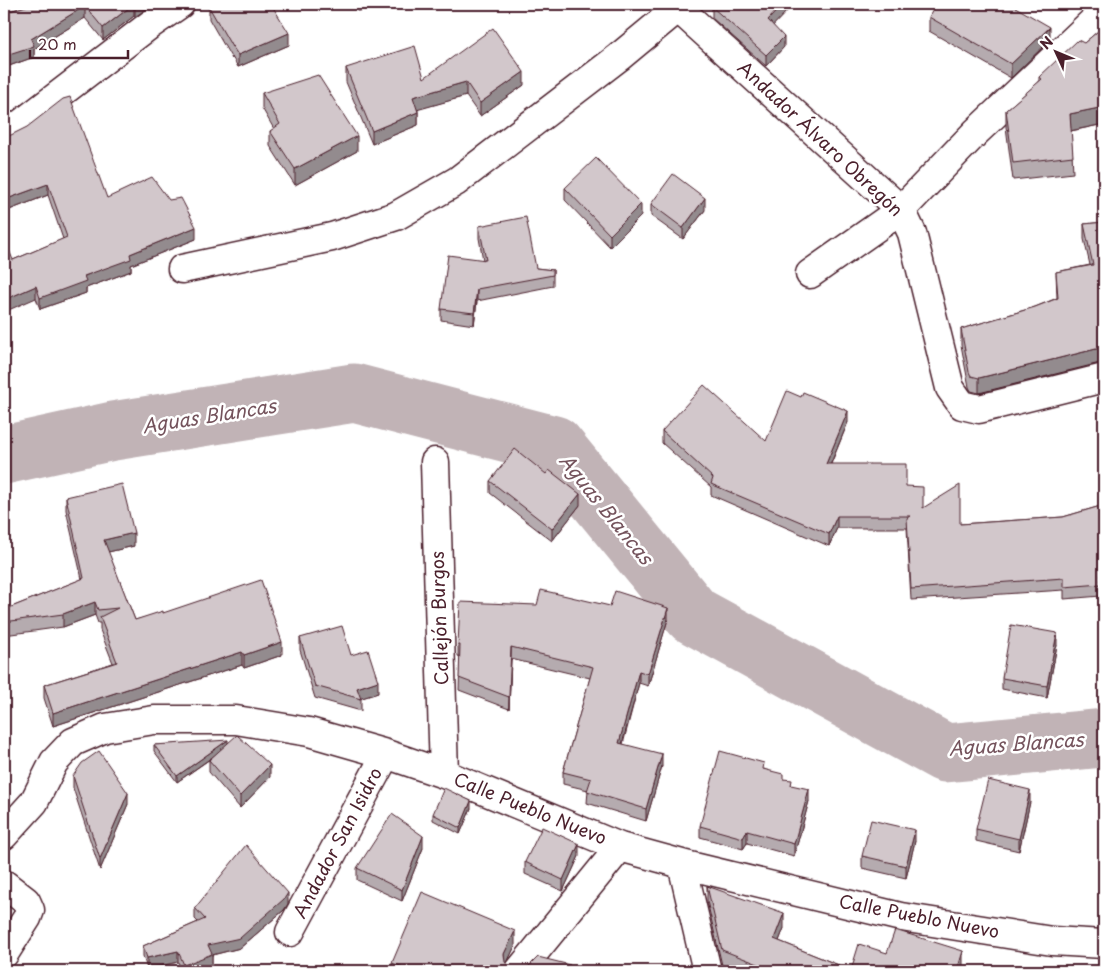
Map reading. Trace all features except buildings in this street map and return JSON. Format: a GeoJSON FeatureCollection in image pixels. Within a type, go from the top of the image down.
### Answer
{"type":"FeatureCollection","features":[{"type":"Feature","properties":{"kind":"street"},"geometry":{"type":"LineString","coordinates":[[4,133],[18,126],[180,4]]}},
{"type":"Feature","properties":{"kind":"street"},"geometry":{"type":"LineString","coordinates":[[182,269],[332,237],[396,216],[457,181],[619,57],[681,6]]}},
{"type":"Feature","properties":{"kind":"street","name":"Andador Álvaro Obregón"},"geometry":{"type":"LineString","coordinates":[[681,6],[901,210],[912,233],[950,388],[962,405],[979,410],[1104,378]]}},
{"type":"Feature","properties":{"kind":"street"},"geometry":{"type":"LineString","coordinates":[[810,274],[901,210],[976,132],[1104,12]]}},
{"type":"Feature","properties":{"kind":"street","name":"Callejón Burgos"},"geometry":{"type":"LineString","coordinates":[[435,462],[444,774]]}},
{"type":"Feature","properties":{"kind":"street","name":"Calle Pueblo Nuevo"},"geometry":{"type":"LineString","coordinates":[[4,835],[34,802],[54,762],[73,742],[106,728],[154,720],[236,720],[309,732],[386,754],[444,774],[620,847],[682,864],[901,917],[1052,941],[1104,944]]}},
{"type":"Feature","properties":{"kind":"street","name":"Andador San Isidro"},"geometry":{"type":"LineString","coordinates":[[290,932],[386,754]]}},
{"type":"Feature","properties":{"kind":"street"},"geometry":{"type":"LineString","coordinates":[[519,971],[620,847]]}},
{"type":"Feature","properties":{"kind":"street"},"geometry":{"type":"LineString","coordinates":[[682,864],[707,971]]}},
{"type":"Feature","properties":{"kind":"street"},"geometry":{"type":"LineString","coordinates":[[4,884],[26,901],[30,910],[28,918],[4,954]]}},
{"type":"Feature","properties":{"kind":"waterway","name":"Aguas Blancas"},"geometry":{"type":"LineString","coordinates":[[4,455],[113,431],[354,393],[554,445],[693,615],[945,753],[1104,738]]}}]}
